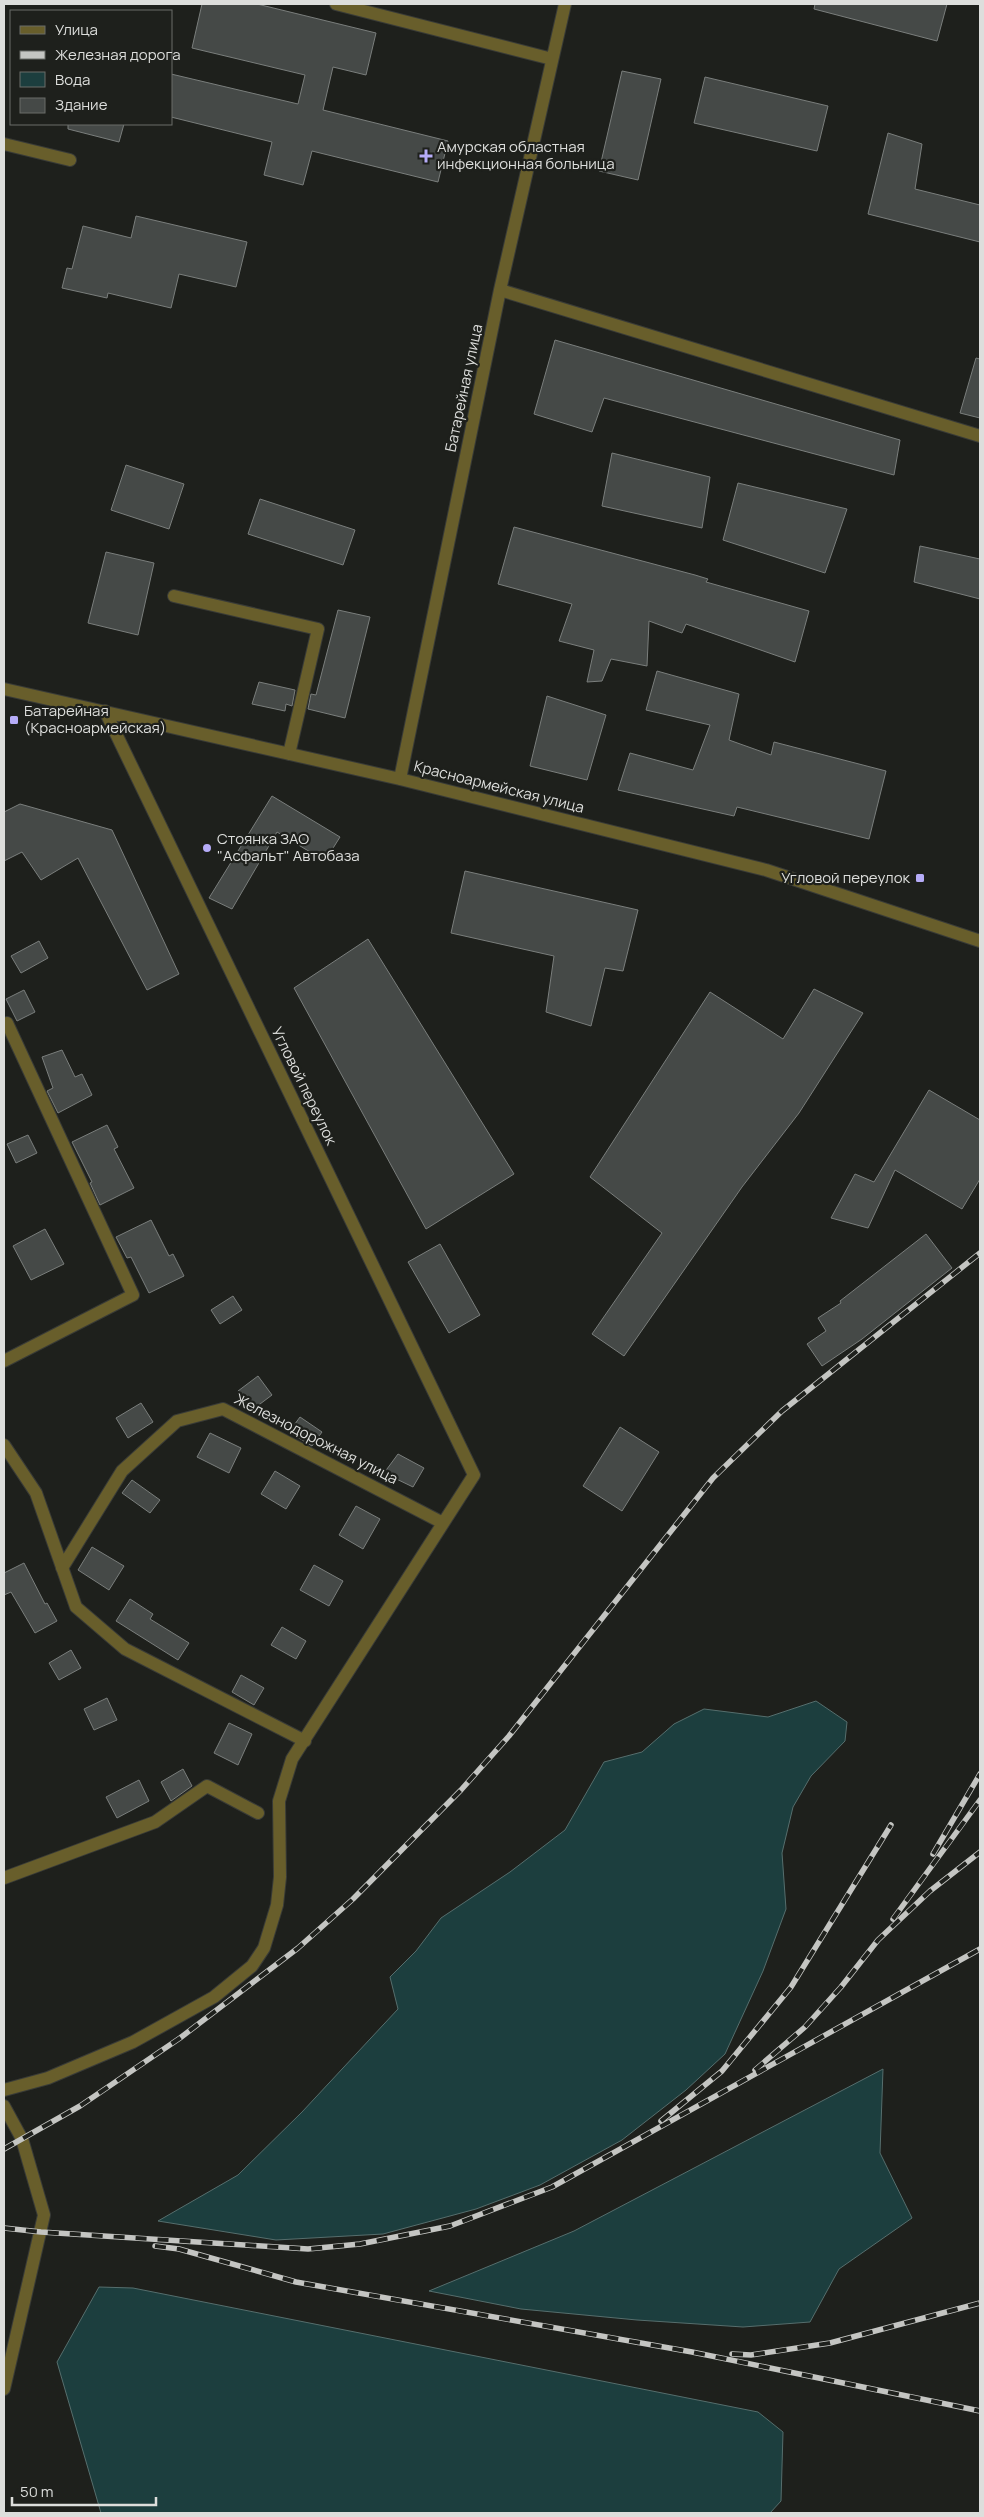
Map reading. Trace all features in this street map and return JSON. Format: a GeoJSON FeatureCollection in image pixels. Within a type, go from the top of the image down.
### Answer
{"type":"FeatureCollection","features":[{"type":"Feature","properties":{"kind":"street"},"geometry":{"type":"LineString","coordinates":[[336,4],[552,59]]}},
{"type":"Feature","properties":{"kind":"street","name":"Батарейная улица"},"geometry":{"type":"LineString","coordinates":[[400,779],[500,290],[565,4]]}},
{"type":"Feature","properties":{"kind":"street"},"geometry":{"type":"LineString","coordinates":[[4,144],[70,160]]}},
{"type":"Feature","properties":{"kind":"street"},"geometry":{"type":"LineString","coordinates":[[500,290],[980,436]]}},
{"type":"Feature","properties":{"kind":"street"},"geometry":{"type":"LineString","coordinates":[[174,596],[318,629],[290,754]]}},
{"type":"Feature","properties":{"kind":"street","name":"Красноармейская улица"},"geometry":{"type":"LineString","coordinates":[[4,689],[400,779],[766,870],[980,941]]}},
{"type":"Feature","properties":{"kind":"street","name":"Угловой переулок"},"geometry":{"type":"LineString","coordinates":[[105,711],[474,1474],[443,1523]]}},
{"type":"Feature","properties":{"kind":"street"},"geometry":{"type":"LineString","coordinates":[[4,1361],[133,1295],[7,1023]]}},
{"type":"Feature","properties":{"kind":"street","name":"Железнодорожная улица"},"geometry":{"type":"LineString","coordinates":[[62,1568],[122,1471],[177,1420],[223,1409],[443,1523]]}},
{"type":"Feature","properties":{"kind":"street"},"geometry":{"type":"LineString","coordinates":[[4,1445],[36,1493],[76,1607],[125,1649],[305,1740]]}},
{"type":"Feature","properties":{"kind":"street"},"geometry":{"type":"LineString","coordinates":[[4,2090],[48,2078],[132,2042],[214,1997],[252,1966],[264,1948],[277,1905],[280,1877],[279,1800],[292,1759],[443,1523]]}},
{"type":"Feature","properties":{"kind":"street"},"geometry":{"type":"LineString","coordinates":[[4,1878],[155,1822],[207,1786],[258,1813]]}},
{"type":"Feature","properties":{"kind":"street"},"geometry":{"type":"LineString","coordinates":[[4,2106],[22,2139],[44,2215],[4,2389]]}},
{"type":"Feature","properties":{"kind":"water"},"geometry":{"type":"Polygon","coordinates":[[[816,1701],[847,1722],[845,1741],[811,1776],[793,1807],[782,1853],[786,1909],[763,1971],[725,2054],[686,2090],[622,2140],[540,2185],[476,2209],[383,2234],[276,2240],[158,2221],[238,2175],[302,2112],[398,2009],[390,1977],[416,1951],[441,1918],[510,1872],[565,1830],[604,1762],[642,1752],[674,1724],[704,1709],[768,1717],[816,1701]]]}},
{"type":"Feature","properties":{"kind":"water"},"geometry":{"type":"Polygon","coordinates":[[[883,2069],[880,2153],[912,2218],[839,2269],[810,2322],[743,2327],[637,2320],[521,2309],[429,2291],[574,2231],[883,2069]]]}},
{"type":"Feature","properties":{"kind":"water"},"geometry":{"type":"Polygon","coordinates":[[[99,2287],[133,2288],[758,2412],[783,2432],[781,2501],[770,2513],[101,2513],[57,2362],[99,2287]]]}},
{"type":"Feature","properties":{"kind":"building"},"geometry":{"type":"Polygon","coordinates":[[[202,4],[257,4],[376,33],[366,75],[333,67],[323,110],[448,141],[438,182],[312,151],[303,185],[264,175],[272,142],[172,117],[172,74],[298,104],[305,75],[192,48],[202,4]]]}},
{"type":"Feature","properties":{"kind":"building"},"geometry":{"type":"Polygon","coordinates":[[[815,4],[947,4],[937,41],[814,9],[815,4]]]}},
{"type":"Feature","properties":{"kind":"building"},"geometry":{"type":"Polygon","coordinates":[[[622,71],[661,79],[638,180],[599,171],[622,71]]]}},
{"type":"Feature","properties":{"kind":"building"},"geometry":{"type":"Polygon","coordinates":[[[705,77],[828,106],[817,151],[694,123],[705,77]]]}},
{"type":"Feature","properties":{"kind":"building"},"geometry":{"type":"Polygon","coordinates":[[[68,125],[124,125],[119,142],[68,129],[68,125]]]}},
{"type":"Feature","properties":{"kind":"building"},"geometry":{"type":"Polygon","coordinates":[[[888,133],[922,144],[915,189],[980,205],[980,242],[868,214],[888,133]]]}},
{"type":"Feature","properties":{"kind":"building"},"geometry":{"type":"Polygon","coordinates":[[[136,216],[247,242],[236,287],[179,274],[171,308],[108,293],[107,298],[62,288],[67,268],[72,269],[83,226],[131,238],[136,216]]]}},
{"type":"Feature","properties":{"kind":"building"},"geometry":{"type":"Polygon","coordinates":[[[555,340],[900,440],[894,475],[604,398],[592,432],[534,414],[555,340]]]}},
{"type":"Feature","properties":{"kind":"building"},"geometry":{"type":"Polygon","coordinates":[[[976,358],[980,359],[980,418],[960,413],[976,358]]]}},
{"type":"Feature","properties":{"kind":"building"},"geometry":{"type":"Polygon","coordinates":[[[612,453],[710,477],[702,528],[602,506],[612,453]]]}},
{"type":"Feature","properties":{"kind":"building"},"geometry":{"type":"Polygon","coordinates":[[[126,465],[184,484],[169,529],[111,510],[126,465]]]}},
{"type":"Feature","properties":{"kind":"building"},"geometry":{"type":"Polygon","coordinates":[[[738,483],[847,509],[825,573],[723,540],[738,483]]]}},
{"type":"Feature","properties":{"kind":"building"},"geometry":{"type":"Polygon","coordinates":[[[260,499],[355,530],[343,565],[248,534],[260,499]]]}},
{"type":"Feature","properties":{"kind":"building"},"geometry":{"type":"Polygon","coordinates":[[[514,527],[695,575],[708,579],[706,582],[809,611],[795,662],[686,624],[682,633],[649,621],[647,666],[611,659],[602,681],[587,682],[594,650],[559,641],[572,604],[498,584],[514,527]]]}},
{"type":"Feature","properties":{"kind":"building"},"geometry":{"type":"Polygon","coordinates":[[[920,546],[980,559],[980,599],[914,582],[920,546]]]}},
{"type":"Feature","properties":{"kind":"building"},"geometry":{"type":"Polygon","coordinates":[[[106,552],[154,563],[138,635],[88,623],[106,552]]]}},
{"type":"Feature","properties":{"kind":"building"},"geometry":{"type":"Polygon","coordinates":[[[338,610],[370,617],[345,718],[308,709],[311,694],[316,695],[338,610]]]}},
{"type":"Feature","properties":{"kind":"building"},"geometry":{"type":"Polygon","coordinates":[[[657,671],[739,694],[729,740],[771,755],[774,742],[886,771],[869,839],[737,807],[734,816],[618,790],[630,753],[693,770],[710,725],[646,710],[657,671]]]}},
{"type":"Feature","properties":{"kind":"building"},"geometry":{"type":"Polygon","coordinates":[[[259,682],[295,690],[292,706],[286,704],[285,711],[252,704],[259,682]]]}},
{"type":"Feature","properties":{"kind":"building"},"geometry":{"type":"Polygon","coordinates":[[[547,696],[606,715],[587,780],[530,766],[547,696]]]}},
{"type":"Feature","properties":{"kind":"building"},"geometry":{"type":"Polygon","coordinates":[[[272,796],[340,837],[325,861],[277,832],[232,909],[209,898],[272,796]]]}},
{"type":"Feature","properties":{"kind":"building"},"geometry":{"type":"Polygon","coordinates":[[[20,804],[112,830],[179,974],[147,990],[78,858],[41,880],[22,852],[4,861],[4,812],[20,804]]]}},
{"type":"Feature","properties":{"kind":"building"},"geometry":{"type":"Polygon","coordinates":[[[465,871],[638,910],[623,971],[605,968],[591,1026],[546,1012],[554,956],[451,933],[465,871]]]}},
{"type":"Feature","properties":{"kind":"building"},"geometry":{"type":"Polygon","coordinates":[[[368,939],[514,1174],[426,1229],[294,988],[368,939]]]}},
{"type":"Feature","properties":{"kind":"building"},"geometry":{"type":"Polygon","coordinates":[[[39,941],[48,958],[21,973],[11,956],[39,941]]]}},
{"type":"Feature","properties":{"kind":"building"},"geometry":{"type":"Polygon","coordinates":[[[814,989],[863,1013],[799,1113],[742,1187],[624,1356],[592,1334],[662,1233],[590,1177],[710,992],[783,1039],[814,989]]]}},
{"type":"Feature","properties":{"kind":"building"},"geometry":{"type":"Polygon","coordinates":[[[24,990],[35,1012],[17,1021],[6,999],[24,990]]]}},
{"type":"Feature","properties":{"kind":"building"},"geometry":{"type":"Polygon","coordinates":[[[62,1050],[75,1077],[82,1074],[92,1095],[58,1113],[47,1091],[53,1088],[42,1057],[62,1050]]]}},
{"type":"Feature","properties":{"kind":"building"},"geometry":{"type":"Polygon","coordinates":[[[929,1090],[980,1120],[980,1179],[962,1209],[895,1170],[868,1228],[831,1218],[855,1174],[874,1182],[929,1090]]]}},
{"type":"Feature","properties":{"kind":"building"},"geometry":{"type":"Polygon","coordinates":[[[107,1125],[118,1147],[114,1149],[134,1188],[100,1205],[90,1183],[92,1182],[72,1142],[107,1125]]]}},
{"type":"Feature","properties":{"kind":"building"},"geometry":{"type":"Polygon","coordinates":[[[28,1135],[37,1153],[16,1163],[7,1144],[28,1135]]]}},
{"type":"Feature","properties":{"kind":"building"},"geometry":{"type":"Polygon","coordinates":[[[151,1220],[169,1256],[173,1254],[184,1276],[149,1293],[131,1257],[127,1258],[116,1237],[151,1220]]]}},
{"type":"Feature","properties":{"kind":"building"},"geometry":{"type":"Polygon","coordinates":[[[45,1229],[64,1264],[31,1280],[13,1246],[45,1229]]]}},
{"type":"Feature","properties":{"kind":"building"},"geometry":{"type":"Polygon","coordinates":[[[926,1234],[952,1268],[862,1339],[822,1366],[807,1344],[826,1331],[818,1318],[841,1303],[840,1301],[926,1234]]]}},
{"type":"Feature","properties":{"kind":"building"},"geometry":{"type":"Polygon","coordinates":[[[440,1244],[480,1315],[449,1333],[408,1262],[440,1244]]]}},
{"type":"Feature","properties":{"kind":"building"},"geometry":{"type":"Polygon","coordinates":[[[233,1296],[242,1310],[220,1324],[211,1310],[233,1296]]]}},
{"type":"Feature","properties":{"kind":"building"},"geometry":{"type":"Polygon","coordinates":[[[258,1376],[272,1395],[252,1410],[238,1391],[258,1376]]]}},
{"type":"Feature","properties":{"kind":"building"},"geometry":{"type":"Polygon","coordinates":[[[141,1403],[153,1422],[128,1438],[116,1418],[141,1403]]]}},
{"type":"Feature","properties":{"kind":"building"},"geometry":{"type":"Polygon","coordinates":[[[300,1417],[322,1432],[312,1446],[289,1432],[300,1417]]]}},
{"type":"Feature","properties":{"kind":"building"},"geometry":{"type":"Polygon","coordinates":[[[620,1427],[659,1452],[622,1511],[583,1486],[620,1427]]]}},
{"type":"Feature","properties":{"kind":"building"},"geometry":{"type":"Polygon","coordinates":[[[210,1433],[241,1448],[229,1473],[197,1457],[210,1433]]]}},
{"type":"Feature","properties":{"kind":"building"},"geometry":{"type":"Polygon","coordinates":[[[398,1454],[424,1468],[413,1487],[384,1473],[398,1454]]]}},
{"type":"Feature","properties":{"kind":"building"},"geometry":{"type":"Polygon","coordinates":[[[275,1471],[300,1486],[286,1509],[261,1494],[275,1471]]]}},
{"type":"Feature","properties":{"kind":"building"},"geometry":{"type":"Polygon","coordinates":[[[132,1480],[160,1500],[150,1513],[122,1493],[132,1480]]]}},
{"type":"Feature","properties":{"kind":"building"},"geometry":{"type":"Polygon","coordinates":[[[356,1506],[380,1519],[363,1549],[339,1535],[356,1506]]]}},
{"type":"Feature","properties":{"kind":"building"},"geometry":{"type":"Polygon","coordinates":[[[92,1547],[124,1566],[109,1590],[78,1570],[92,1547]]]}},
{"type":"Feature","properties":{"kind":"building"},"geometry":{"type":"Polygon","coordinates":[[[24,1563],[45,1604],[47,1603],[57,1621],[35,1633],[11,1592],[4,1595],[4,1573],[24,1563]]]}},
{"type":"Feature","properties":{"kind":"building"},"geometry":{"type":"Polygon","coordinates":[[[314,1565],[343,1581],[329,1606],[300,1590],[314,1565]]]}},
{"type":"Feature","properties":{"kind":"building"},"geometry":{"type":"Polygon","coordinates":[[[130,1599],[153,1614],[150,1619],[189,1643],[178,1660],[116,1621],[130,1599]]]}},
{"type":"Feature","properties":{"kind":"building"},"geometry":{"type":"Polygon","coordinates":[[[282,1627],[306,1641],[296,1659],[271,1645],[282,1627]]]}},
{"type":"Feature","properties":{"kind":"building"},"geometry":{"type":"Polygon","coordinates":[[[71,1650],[81,1668],[59,1680],[49,1663],[71,1650]]]}},
{"type":"Feature","properties":{"kind":"building"},"geometry":{"type":"Polygon","coordinates":[[[241,1675],[264,1688],[254,1705],[232,1692],[241,1675]]]}},
{"type":"Feature","properties":{"kind":"building"},"geometry":{"type":"Polygon","coordinates":[[[107,1698],[117,1720],[94,1730],[84,1709],[107,1698]]]}},
{"type":"Feature","properties":{"kind":"building"},"geometry":{"type":"Polygon","coordinates":[[[229,1723],[252,1734],[238,1765],[214,1753],[229,1723]]]}},
{"type":"Feature","properties":{"kind":"building"},"geometry":{"type":"Polygon","coordinates":[[[183,1769],[192,1786],[171,1801],[161,1782],[183,1769]]]}},
{"type":"Feature","properties":{"kind":"building"},"geometry":{"type":"Polygon","coordinates":[[[139,1780],[149,1801],[117,1818],[106,1797],[139,1780]]]}},
{"type":"Feature","properties":{"kind":"railway"},"geometry":{"type":"LineString","coordinates":[[4,2149],[80,2106],[180,2038],[298,1948],[353,1899],[461,1790],[509,1736],[713,1478],[782,1411],[980,1253]]}},
{"type":"Feature","properties":{"kind":"railway"},"geometry":{"type":"LineString","coordinates":[[933,1854],[980,1774]]}},
{"type":"Feature","properties":{"kind":"railway"},"geometry":{"type":"LineString","coordinates":[[893,1919],[980,1800]]}},
{"type":"Feature","properties":{"kind":"railway"},"geometry":{"type":"LineString","coordinates":[[661,2121],[722,2071],[791,1987],[891,1825]]}},
{"type":"Feature","properties":{"kind":"railway"},"geometry":{"type":"LineString","coordinates":[[755,2070],[805,2027],[841,1987],[878,1940],[930,1891],[980,1852]]}},
{"type":"Feature","properties":{"kind":"railway"},"geometry":{"type":"LineString","coordinates":[[4,2228],[308,2249],[360,2244],[450,2226],[552,2187],[980,1949]]}},
{"type":"Feature","properties":{"kind":"railway"},"geometry":{"type":"LineString","coordinates":[[155,2246],[179,2249],[296,2282],[692,2352],[980,2411]]}},
{"type":"Feature","properties":{"kind":"railway"},"geometry":{"type":"LineString","coordinates":[[732,2354],[751,2355],[830,2343],[980,2303]]}},
{"type":"Feature","properties":{"kind":"place","name":"Амурская областная инфекционная больница"},"geometry":{"type":"Point","coordinates":[426,156]}},
{"type":"Feature","properties":{"kind":"place","name":"Батарейная (Красноармейская)"},"geometry":{"type":"Point","coordinates":[14,720]}},
{"type":"Feature","properties":{"kind":"place","name":"Стоянка ЗАО \"Асфальт\" Автобаза"},"geometry":{"type":"Point","coordinates":[207,848]}},
{"type":"Feature","properties":{"kind":"place","name":"Угловой переулок"},"geometry":{"type":"Point","coordinates":[920,878]}}]}
